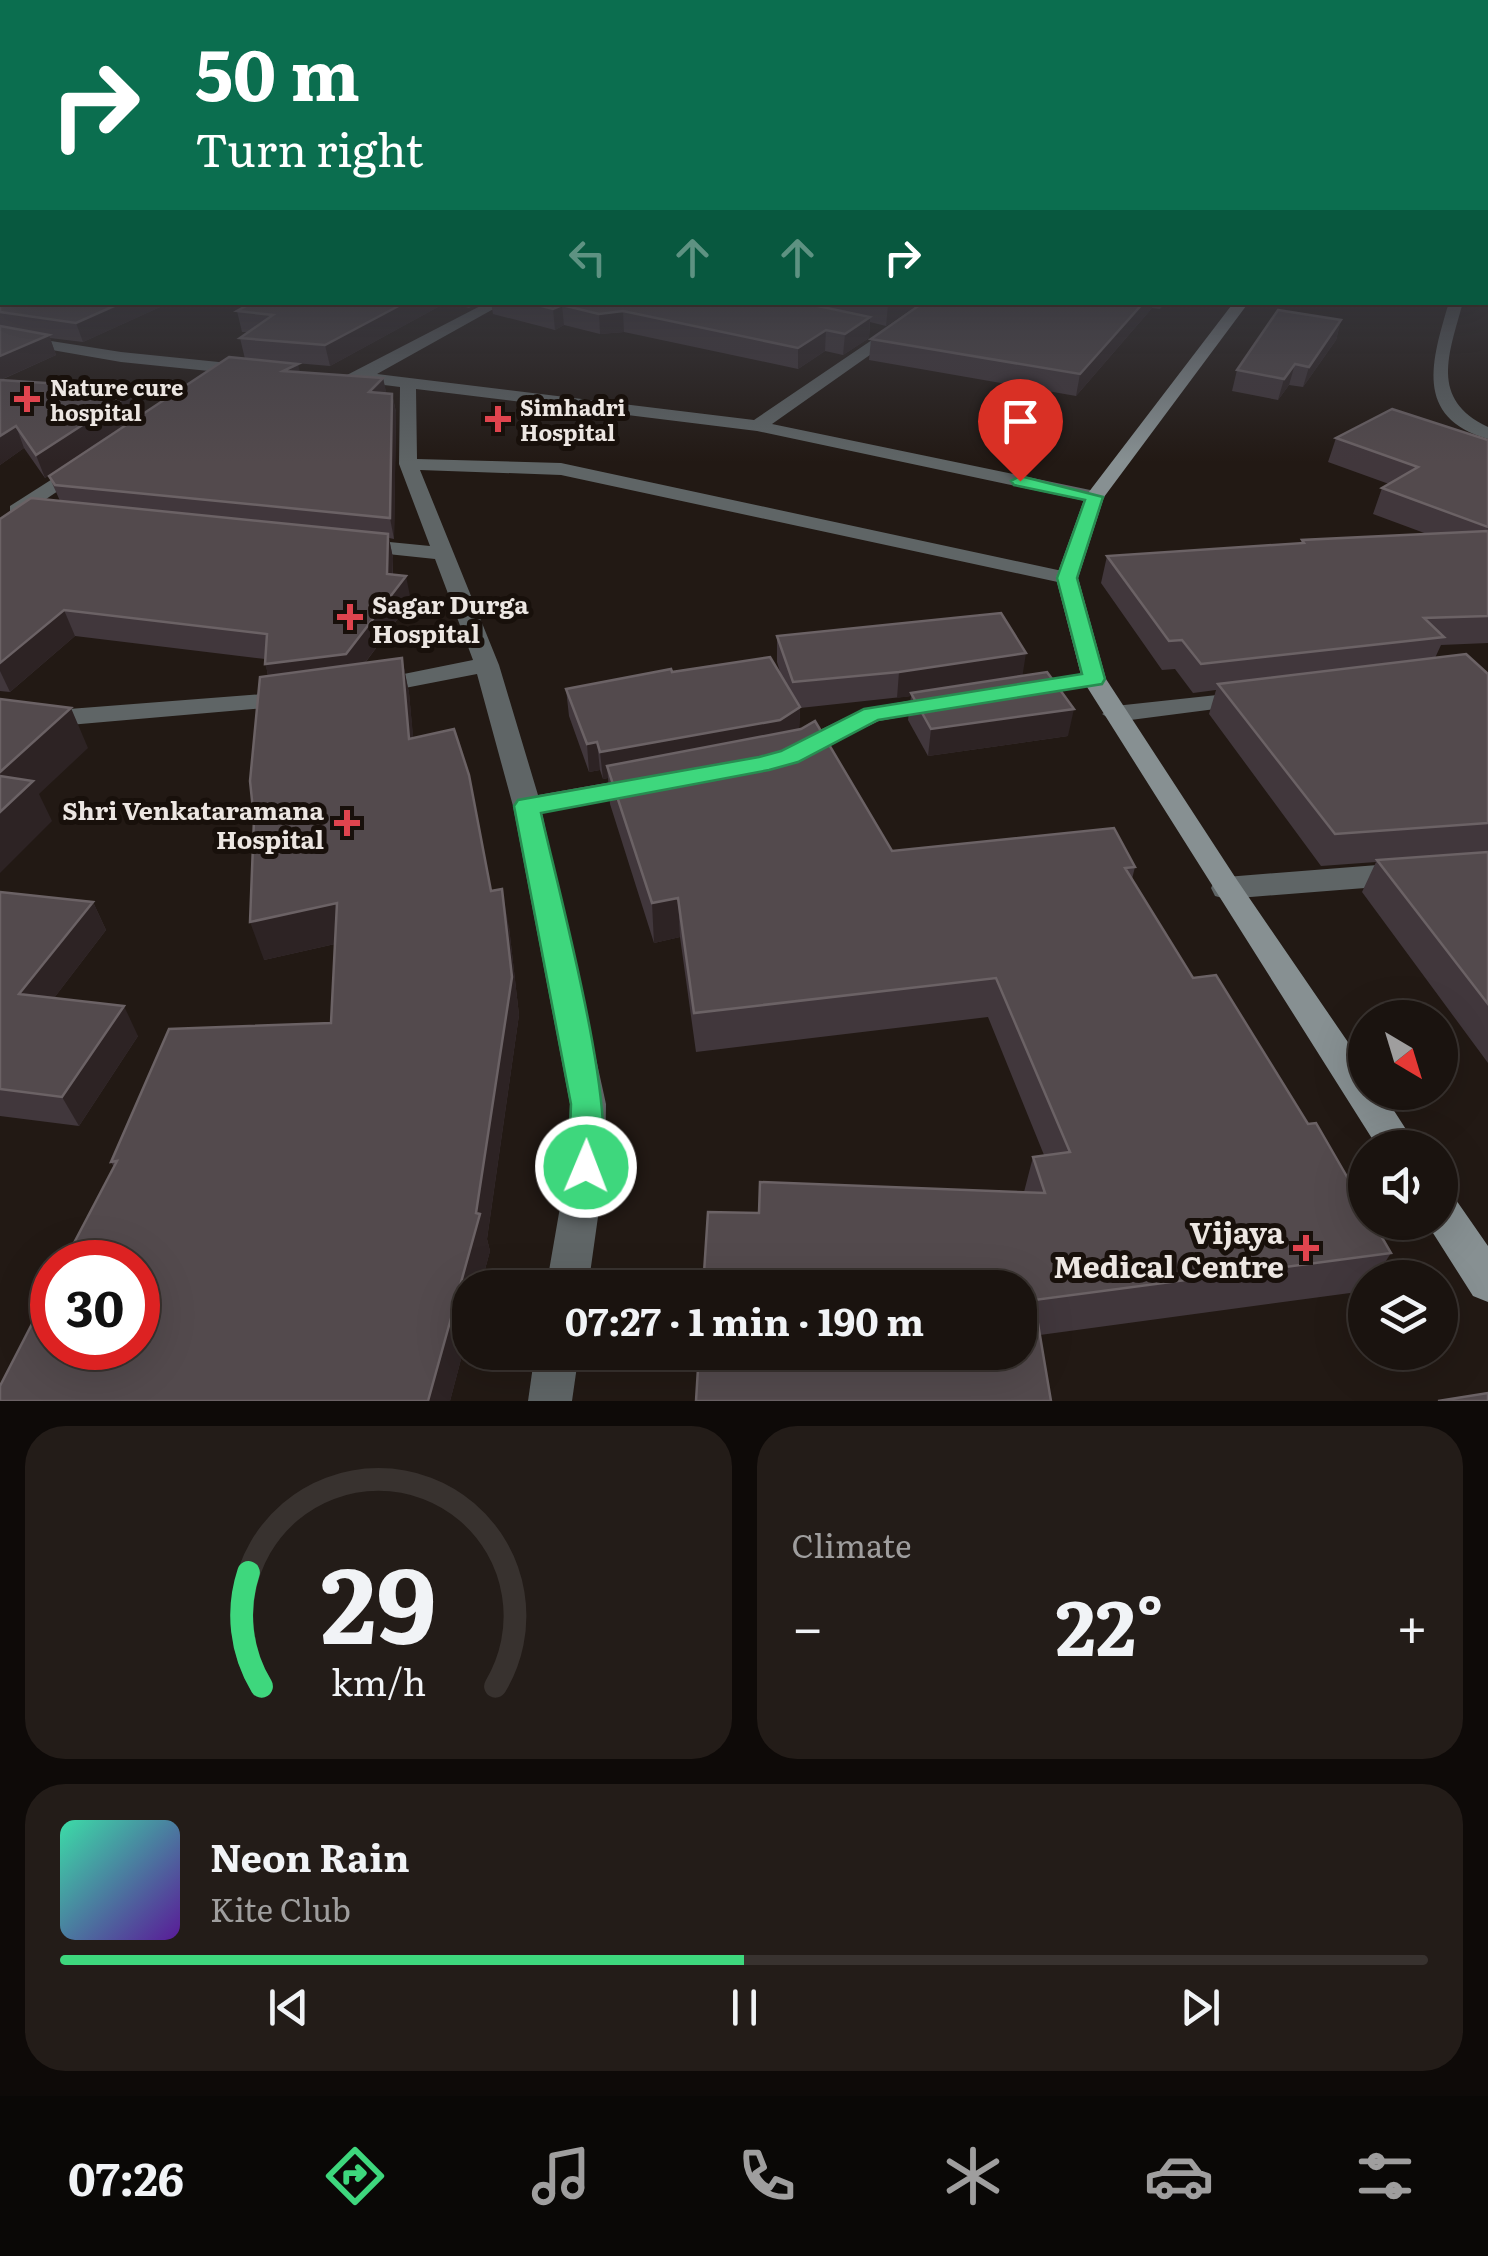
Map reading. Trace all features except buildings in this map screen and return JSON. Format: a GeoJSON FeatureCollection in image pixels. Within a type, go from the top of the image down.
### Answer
{"type":"FeatureCollection","features":[{"type":"Feature","properties":{"kind":"street"},"geometry":{"type":"LineString","coordinates":[[360,377],[445,331]]}},
{"type":"Feature","properties":{"kind":"street"},"geometry":{"type":"LineString","coordinates":[[878,331],[894,334]]}},
{"type":"Feature","properties":{"kind":"street"},"geometry":{"type":"LineString","coordinates":[[758,426],[898,331]]}},
{"type":"Feature","properties":{"kind":"street"},"geometry":{"type":"LineString","coordinates":[[1220,331],[1094,497],[1067,578],[1094,679],[1226,888],[1387,1130]]}},
{"type":"Feature","properties":{"kind":"street"},"geometry":{"type":"LineString","coordinates":[[1450,331],[1438,388],[1449,410],[1488,434]]}},
{"type":"Feature","properties":{"kind":"street"},"geometry":{"type":"LineString","coordinates":[[0,337],[122,357],[274,372]]}},
{"type":"Feature","properties":{"kind":"street"},"geometry":{"type":"LineString","coordinates":[[195,390],[227,368]]}},
{"type":"Feature","properties":{"kind":"street"},"geometry":{"type":"LineString","coordinates":[[326,375],[758,426],[1094,497]]}},
{"type":"Feature","properties":{"kind":"street"},"geometry":{"type":"LineString","coordinates":[[408,382],[408,464],[487,665],[527,806],[588,1104],[586,1167],[571,1270]]}},
{"type":"Feature","properties":{"kind":"street"},"geometry":{"type":"LineString","coordinates":[[8,516],[98,456]]}},
{"type":"Feature","properties":{"kind":"street"},"geometry":{"type":"LineString","coordinates":[[408,464],[561,469],[1067,578]]}},
{"type":"Feature","properties":{"kind":"street"},"geometry":{"type":"LineString","coordinates":[[8,516],[56,514]]}},
{"type":"Feature","properties":{"kind":"street"},"geometry":{"type":"LineString","coordinates":[[346,544],[443,554]]}},
{"type":"Feature","properties":{"kind":"street"},"geometry":{"type":"LineString","coordinates":[[356,691],[487,665]]}},
{"type":"Feature","properties":{"kind":"street"},"geometry":{"type":"LineString","coordinates":[[1002,694],[1094,679]]}},
{"type":"Feature","properties":{"kind":"street"},"geometry":{"type":"LineString","coordinates":[[1115,714],[1272,695]]}},
{"type":"Feature","properties":{"kind":"street"},"geometry":{"type":"LineString","coordinates":[[0,708],[69,717],[319,698]]}},
{"type":"Feature","properties":{"kind":"street"},"geometry":{"type":"LineString","coordinates":[[775,761],[872,714],[965,699]]}},
{"type":"Feature","properties":{"kind":"street"},"geometry":{"type":"LineString","coordinates":[[527,806],[663,782]]}},
{"type":"Feature","properties":{"kind":"street"},"geometry":{"type":"LineString","coordinates":[[1226,888],[1432,872]]}},
{"type":"Feature","properties":{"kind":"street"},"geometry":{"type":"LineString","coordinates":[[1458,1237],[1488,1282]]}},
{"type":"Feature","properties":{"kind":"street"},"geometry":{"type":"LineString","coordinates":[[550,1401],[554,1370]]}},
{"type":"Feature","properties":{"kind":"place","name":"Nature cure hospital"},"geometry":{"type":"Point","coordinates":[27,399]}},
{"type":"Feature","properties":{"kind":"place","name":"Simhadri Hospital"},"geometry":{"type":"Point","coordinates":[498,419]}},
{"type":"Feature","properties":{"kind":"place","name":"Sagar Durga Hospital"},"geometry":{"type":"Point","coordinates":[350,617]}},
{"type":"Feature","properties":{"kind":"place","name":"Shri Venkataramana Hospital"},"geometry":{"type":"Point","coordinates":[347,823]}},
{"type":"Feature","properties":{"kind":"place","name":"Vijaya Medical Centre"},"geometry":{"type":"Point","coordinates":[1306,1248]}},
{"type":"Feature","properties":{"kind":"route"},"geometry":{"type":"LineString","coordinates":[[586,1167],[588,1104],[527,806],[760,765],[790,756],[872,714],[1094,679],[1067,578],[1094,497],[1020,481]]}}]}
